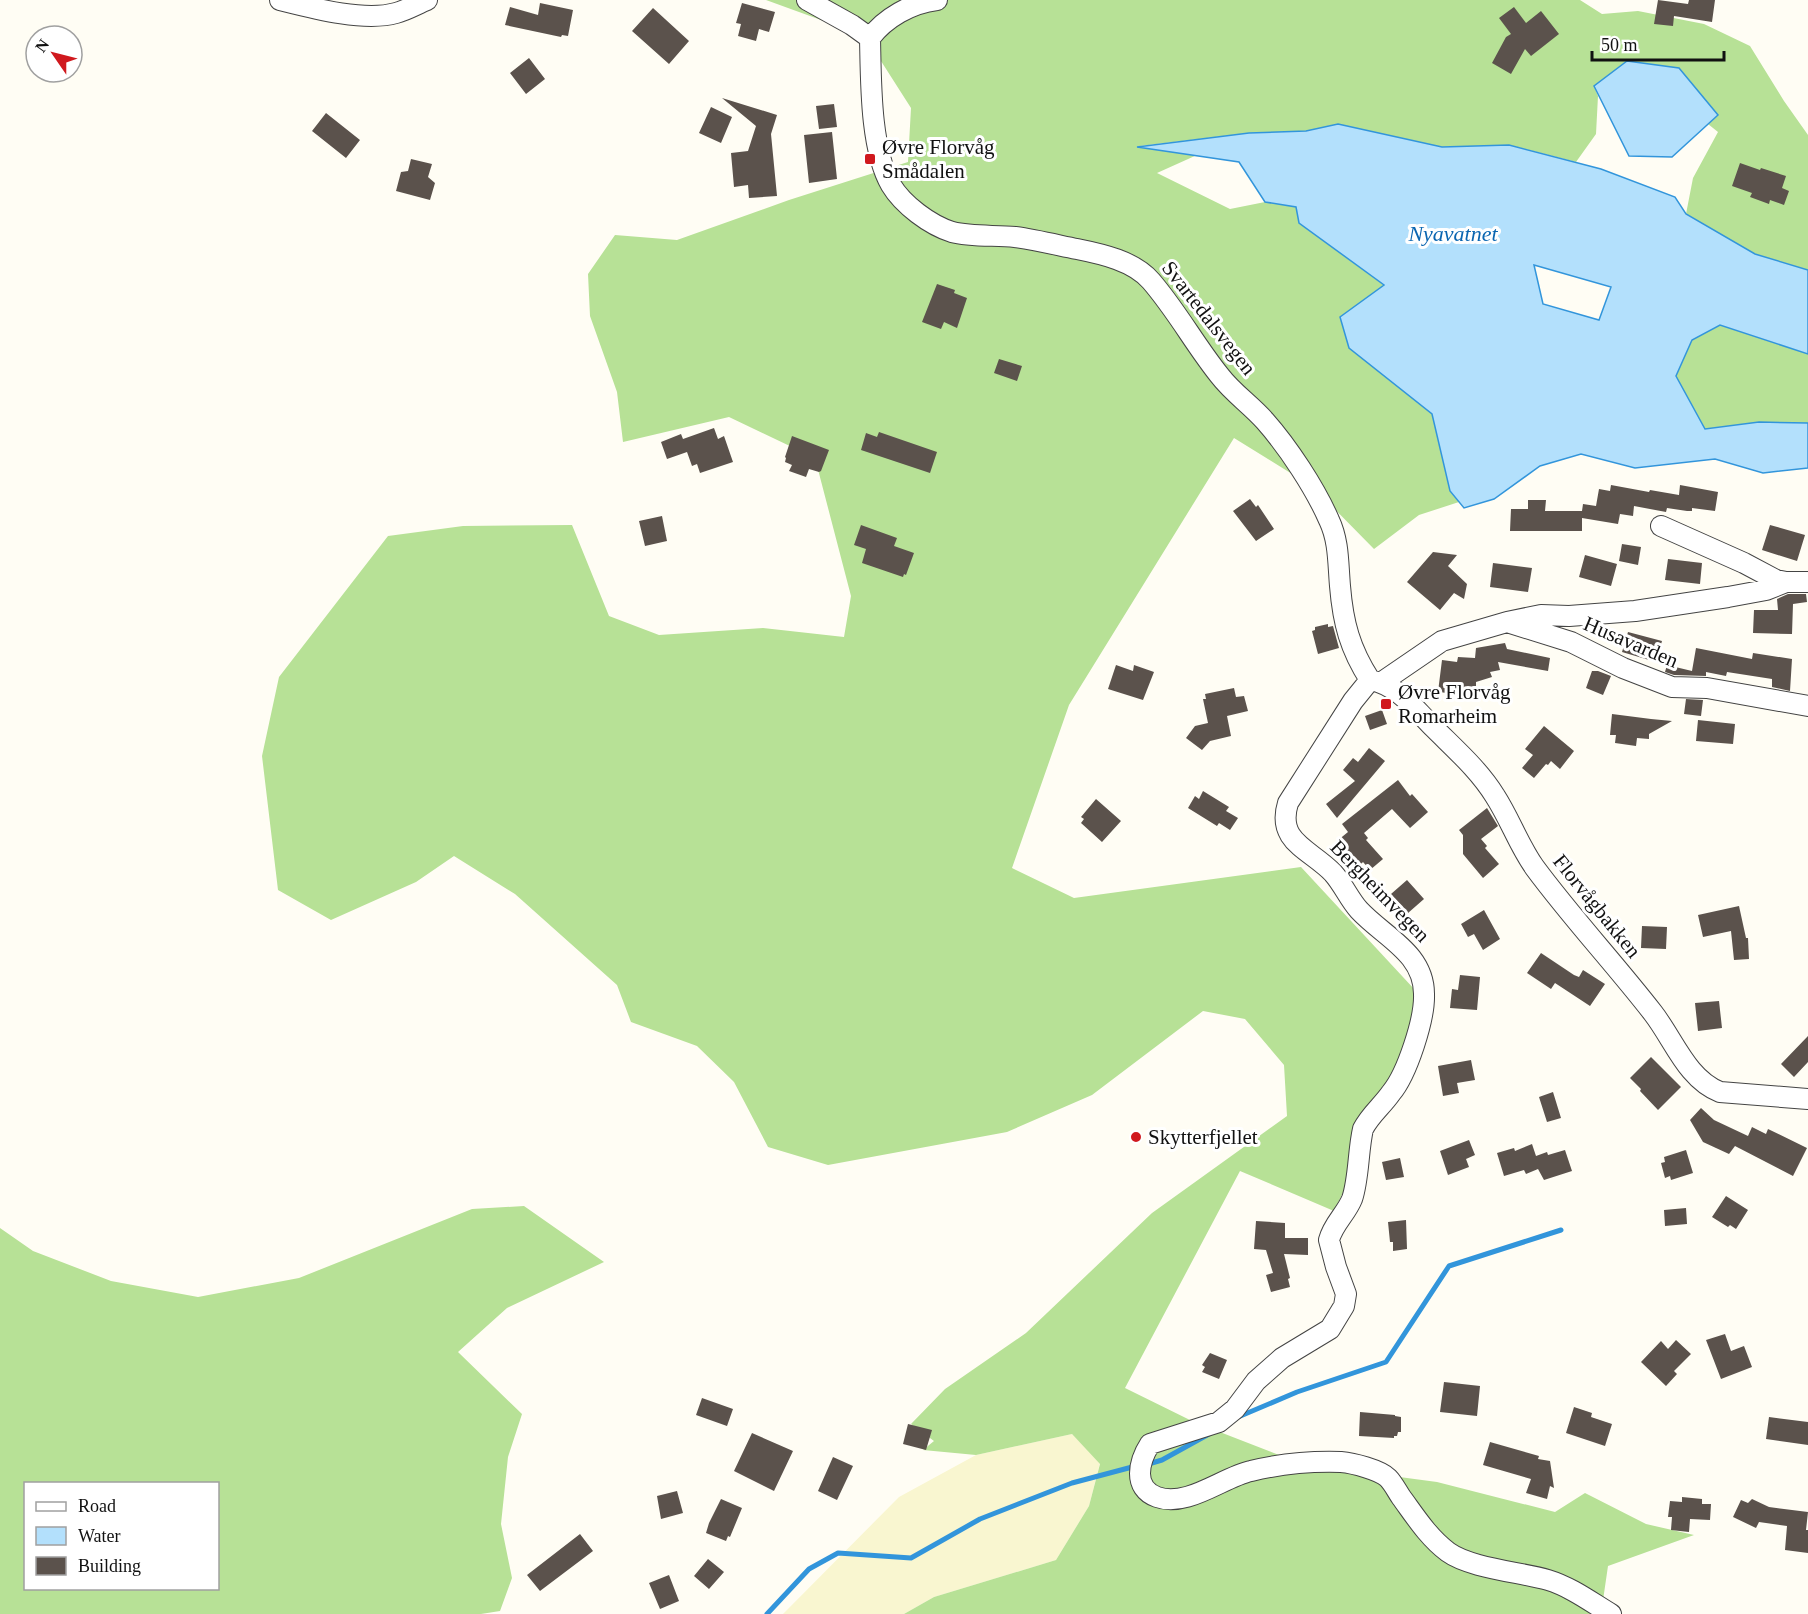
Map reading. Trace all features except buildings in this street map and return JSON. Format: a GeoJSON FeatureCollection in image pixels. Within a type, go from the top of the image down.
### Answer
{"type":"FeatureCollection","features":[{"type":"Feature","properties":{"kind":"street"},"geometry":{"type":"LineString","coordinates":[[280,0],[348,15],[384,15],[396,13],[427,0]]}},
{"type":"Feature","properties":{"kind":"street"},"geometry":{"type":"LineString","coordinates":[[807,0],[852,25],[870,38],[877,28],[894,16],[912,7],[937,0]]}},
{"type":"Feature","properties":{"kind":"street","name":"Svartedalsvegen"},"geometry":{"type":"LineString","coordinates":[[870,38],[872,104],[879,153],[892,187],[916,212],[954,232],[1015,237],[1090,252],[1138,269],[1149,278],[1174,308],[1220,377],[1266,422],[1305,475],[1330,521],[1337,547],[1340,588],[1349,643],[1358,661],[1376,681]]}},
{"type":"Feature","properties":{"kind":"street","name":"Husavarden"},"geometry":{"type":"LineString","coordinates":[[1661,526],[1776,580],[1808,582]]}},
{"type":"Feature","properties":{"kind":"street","name":"Husavarden"},"geometry":{"type":"LineString","coordinates":[[1376,681],[1442,641],[1507,622],[1541,615],[1569,616],[1635,611],[1766,590],[1786,582]]}},
{"type":"Feature","properties":{"kind":"street","name":"Husavarden"},"geometry":{"type":"LineString","coordinates":[[1507,622],[1571,642],[1623,668],[1672,687],[1707,688],[1808,706]]}},
{"type":"Feature","properties":{"kind":"street","name":"Florvågbakken"},"geometry":{"type":"LineString","coordinates":[[1376,681],[1418,709],[1482,777],[1497,798],[1535,868],[1577,923],[1653,1013],[1677,1051],[1698,1076],[1720,1092],[1808,1099]]}},
{"type":"Feature","properties":{"kind":"street","name":"Bergheimvegen"},"geometry":{"type":"LineString","coordinates":[[1376,681],[1353,701],[1288,803],[1284,821],[1290,838],[1334,874],[1350,900],[1360,911],[1405,950],[1416,963],[1425,993],[1422,1015],[1406,1068],[1392,1092],[1362,1129],[1352,1199],[1330,1236],[1336,1267],[1346,1294],[1344,1306],[1330,1329],[1282,1358],[1256,1381],[1235,1408],[1219,1422],[1150,1444],[1140,1464],[1140,1479],[1144,1488],[1155,1496],[1175,1498],[1200,1492],[1248,1471],[1284,1465],[1342,1462],[1363,1467],[1388,1478],[1430,1536],[1455,1556],[1563,1585],[1611,1614]]}},
{"type":"Feature","properties":{"kind":"shaded area"},"geometry":{"type":"Polygon","coordinates":[[[1072,1434],[1100,1463],[1089,1506],[1056,1560],[934,1597],[904,1614],[783,1614],[899,1497],[976,1455],[1072,1434]]]}},
{"type":"Feature","properties":{"kind":"green space"},"geometry":{"type":"Polygon","coordinates":[[[766,0],[1580,0],[1602,14],[1638,11],[1704,24],[1750,46],[1808,135],[1808,270],[1755,254],[1686,214],[1693,178],[1718,132],[1708,124],[1718,115],[1594,86],[1598,96],[1596,134],[1576,162],[1509,145],[1442,147],[1338,124],[1306,131],[1249,133],[1140,146],[1197,155],[1157,173],[1230,209],[1265,202],[1297,207],[1299,223],[1385,286],[1340,317],[1349,347],[1432,414],[1450,491],[1459,502],[1419,515],[1374,549],[1313,487],[1234,438],[1069,705],[1012,868],[1074,898],[1301,867],[1415,990],[1405,1065],[1334,1211],[1240,1171],[1125,1388],[1194,1422],[1302,1464],[1437,1482],[1555,1512],[1585,1493],[1646,1524],[1694,1535],[1608,1566],[1601,1614],[904,1614],[934,1597],[1056,1560],[1089,1506],[1100,1464],[1072,1434],[976,1455],[923,1450],[934,1441],[911,1424],[945,1389],[1026,1333],[1152,1213],[1287,1116],[1284,1065],[1245,1019],[1203,1011],[1092,1095],[1007,1132],[828,1165],[768,1147],[734,1082],[697,1046],[631,1022],[617,985],[515,894],[454,856],[416,882],[331,920],[278,890],[262,756],[279,677],[388,536],[463,526],[572,525],[609,616],[659,635],[763,628],[844,637],[851,596],[815,458],[729,417],[623,442],[617,392],[590,316],[588,274],[615,235],[677,240],[789,200],[908,162],[911,108],[865,36],[766,0]]]}},
{"type":"Feature","properties":{"kind":"green space"},"geometry":{"type":"Polygon","coordinates":[[[1720,325],[1808,354],[1808,423],[1759,422],[1705,429],[1676,376],[1692,339],[1720,325]]]}},
{"type":"Feature","properties":{"kind":"green space"},"geometry":{"type":"Polygon","coordinates":[[[524,1206],[604,1262],[507,1308],[458,1352],[522,1414],[508,1457],[501,1524],[512,1578],[500,1611],[481,1614],[0,1614],[0,1228],[33,1251],[111,1281],[198,1297],[299,1278],[472,1209],[524,1206]]]}},
{"type":"Feature","properties":{"kind":"water"},"geometry":{"type":"Polygon","coordinates":[[[1627,61],[1679,68],[1718,115],[1672,157],[1629,156],[1594,86],[1627,61]]]}},
{"type":"Feature","properties":{"kind":"water","name":"Nyavatnet"},"geometry":{"type":"Polygon","coordinates":[[[1338,124],[1442,147],[1509,145],[1601,169],[1675,197],[1686,214],[1755,254],[1808,270],[1808,354],[1720,325],[1692,340],[1676,376],[1705,429],[1759,422],[1808,423],[1808,468],[1763,473],[1715,459],[1635,468],[1581,454],[1540,466],[1494,499],[1464,508],[1450,491],[1432,414],[1349,348],[1340,317],[1384,285],[1299,223],[1296,207],[1265,202],[1239,162],[1137,147],[1249,133],[1306,131],[1338,124]],[[1534,265],[1543,304],[1599,320],[1611,287],[1534,265]]]}},
{"type":"Feature","properties":{"kind":"waterway"},"geometry":{"type":"LineString","coordinates":[[1238,1417],[1297,1392],[1386,1362],[1449,1266],[1561,1230]]}},
{"type":"Feature","properties":{"kind":"waterway"},"geometry":{"type":"LineString","coordinates":[[1145,1465],[1162,1460],[1209,1434]]}},
{"type":"Feature","properties":{"kind":"waterway"},"geometry":{"type":"LineString","coordinates":[[767,1614],[809,1569],[838,1553],[911,1558],[980,1519],[1072,1483],[1136,1466]]}},
{"type":"Feature","properties":{"kind":"place","name":"Øvre Florvåg Smådalen"},"geometry":{"type":"Point","coordinates":[870,159]}},
{"type":"Feature","properties":{"kind":"place","name":"Øvre Florvåg Romarheim"},"geometry":{"type":"Point","coordinates":[1386,704]}},
{"type":"Feature","properties":{"kind":"place","name":"Skytterfjellet"},"geometry":{"type":"Point","coordinates":[1136,1137]}}]}
